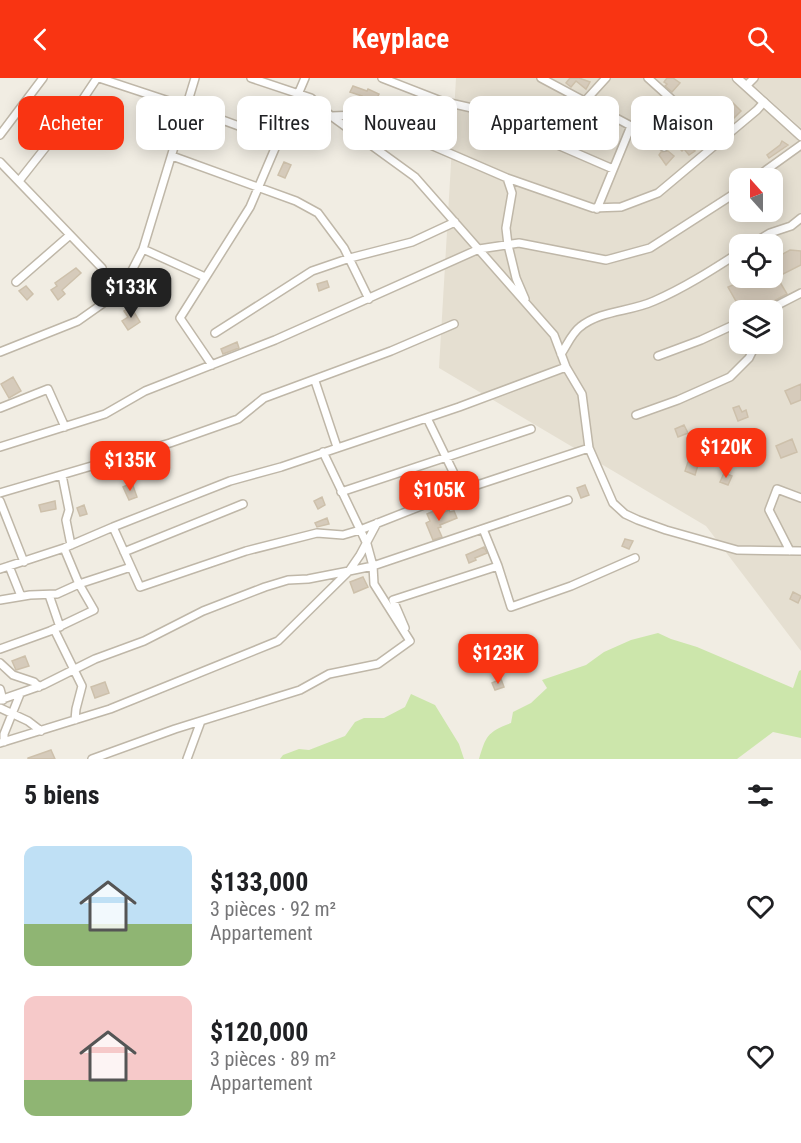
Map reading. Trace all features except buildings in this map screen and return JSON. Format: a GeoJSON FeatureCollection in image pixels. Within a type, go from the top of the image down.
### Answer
{"type":"FeatureCollection","features":[{"type":"Feature","properties":{"kind":"street"},"geometry":{"type":"LineString","coordinates":[[0,135],[43,78]]}},
{"type":"Feature","properties":{"kind":"street"},"geometry":{"type":"LineString","coordinates":[[19,181],[98,78],[153,96]]}},
{"type":"Feature","properties":{"kind":"street"},"geometry":{"type":"LineString","coordinates":[[190,96],[195,78]]}},
{"type":"Feature","properties":{"kind":"street"},"geometry":{"type":"LineString","coordinates":[[251,78],[306,96]]}},
{"type":"Feature","properties":{"kind":"street"},"geometry":{"type":"LineString","coordinates":[[295,96],[305,78]]}},
{"type":"Feature","properties":{"kind":"street"},"geometry":{"type":"LineString","coordinates":[[382,78],[441,101],[472,108],[522,126],[553,143],[613,169]]}},
{"type":"Feature","properties":{"kind":"street"},"geometry":{"type":"LineString","coordinates":[[541,78],[575,96]]}},
{"type":"Feature","properties":{"kind":"street"},"geometry":{"type":"LineString","coordinates":[[590,96],[606,78]]}},
{"type":"Feature","properties":{"kind":"street"},"geometry":{"type":"LineString","coordinates":[[648,78],[668,96]]}},
{"type":"Feature","properties":{"kind":"street"},"geometry":{"type":"LineString","coordinates":[[737,78],[801,136]]}},
{"type":"Feature","properties":{"kind":"street"},"geometry":{"type":"LineString","coordinates":[[746,86],[754,78]]}},
{"type":"Feature","properties":{"kind":"street"},"geometry":{"type":"LineString","coordinates":[[734,128],[764,102]]}},
{"type":"Feature","properties":{"kind":"street"},"geometry":{"type":"LineString","coordinates":[[331,116],[361,115],[507,178],[597,208],[621,207],[658,193],[708,150]]}},
{"type":"Feature","properties":{"kind":"street"},"geometry":{"type":"LineString","coordinates":[[331,116],[415,177],[554,335],[566,367],[582,394],[589,448],[613,504],[625,514],[666,530],[737,550],[801,551]]}},
{"type":"Feature","properties":{"kind":"street"},"geometry":{"type":"LineString","coordinates":[[597,208],[631,126],[619,119]]}},
{"type":"Feature","properties":{"kind":"street"},"geometry":{"type":"LineString","coordinates":[[769,168],[801,145]]}},
{"type":"Feature","properties":{"kind":"street"},"geometry":{"type":"LineString","coordinates":[[0,352],[78,321],[122,290],[143,249],[173,150]]}},
{"type":"Feature","properties":{"kind":"street"},"geometry":{"type":"LineString","coordinates":[[212,365],[180,318],[250,207],[273,150]]}},
{"type":"Feature","properties":{"kind":"street"},"geometry":{"type":"LineString","coordinates":[[171,156],[296,201],[318,213],[350,258],[369,299]]}},
{"type":"Feature","properties":{"kind":"street"},"geometry":{"type":"LineString","coordinates":[[0,162],[102,268]]}},
{"type":"Feature","properties":{"kind":"street"},"geometry":{"type":"LineString","coordinates":[[507,178],[512,193],[506,228],[508,244],[516,278],[529,306]]}},
{"type":"Feature","properties":{"kind":"street"},"geometry":{"type":"LineString","coordinates":[[0,447],[105,414],[145,391],[369,299],[479,249],[519,243],[606,260],[617,258],[650,248],[729,197]]}},
{"type":"Feature","properties":{"kind":"street"},"geometry":{"type":"LineString","coordinates":[[768,234],[791,226],[801,218]]}},
{"type":"Feature","properties":{"kind":"street"},"geometry":{"type":"LineString","coordinates":[[215,333],[312,271],[411,242],[455,222]]}},
{"type":"Feature","properties":{"kind":"street"},"geometry":{"type":"LineString","coordinates":[[16,282],[70,236]]}},
{"type":"Feature","properties":{"kind":"street"},"geometry":{"type":"LineString","coordinates":[[143,249],[205,277]]}},
{"type":"Feature","properties":{"kind":"street"},"geometry":{"type":"LineString","coordinates":[[561,354],[578,328],[586,323],[601,315],[651,303],[695,281],[729,259]]}},
{"type":"Feature","properties":{"kind":"street"},"geometry":{"type":"LineString","coordinates":[[783,302],[801,293]]}},
{"type":"Feature","properties":{"kind":"street"},"geometry":{"type":"LineString","coordinates":[[0,493],[170,443],[238,419],[264,398],[315,381],[454,324]]}},
{"type":"Feature","properties":{"kind":"street"},"geometry":{"type":"LineString","coordinates":[[658,356],[729,327]]}},
{"type":"Feature","properties":{"kind":"street"},"geometry":{"type":"LineString","coordinates":[[636,415],[678,400],[730,377],[751,354]]}},
{"type":"Feature","properties":{"kind":"street"},"geometry":{"type":"LineString","coordinates":[[0,569],[67,546],[230,480],[281,467],[427,418],[566,367]]}},
{"type":"Feature","properties":{"kind":"street"},"geometry":{"type":"LineString","coordinates":[[315,381],[337,447]]}},
{"type":"Feature","properties":{"kind":"street"},"geometry":{"type":"LineString","coordinates":[[0,408],[48,389],[64,427]]}},
{"type":"Feature","properties":{"kind":"street"},"geometry":{"type":"LineString","coordinates":[[427,418],[462,490]]}},
{"type":"Feature","properties":{"kind":"street"},"geometry":{"type":"LineString","coordinates":[[341,492],[531,429]]}},
{"type":"Feature","properties":{"kind":"street"},"geometry":{"type":"LineString","coordinates":[[113,526],[140,587],[246,551],[317,533],[343,535],[360,530],[462,490],[589,448]]}},
{"type":"Feature","properties":{"kind":"street"},"geometry":{"type":"LineString","coordinates":[[323,452],[367,544],[373,566],[374,584],[410,641]]}},
{"type":"Feature","properties":{"kind":"street"},"geometry":{"type":"LineString","coordinates":[[0,649],[57,628],[94,610],[79,584],[67,546],[66,520],[69,510],[62,475]]}},
{"type":"Feature","properties":{"kind":"street"},"geometry":{"type":"LineString","coordinates":[[790,551],[769,510],[777,489],[801,498]]}},
{"type":"Feature","properties":{"kind":"street"},"geometry":{"type":"LineString","coordinates":[[0,689],[2,700],[39,687],[95,659],[144,640],[203,611],[265,587],[288,580],[308,579],[373,566],[568,500]]}},
{"type":"Feature","properties":{"kind":"street"},"geometry":{"type":"LineString","coordinates":[[0,501],[3,518],[24,562]]}},
{"type":"Feature","properties":{"kind":"street"},"geometry":{"type":"LineString","coordinates":[[124,552],[243,504]]}},
{"type":"Feature","properties":{"kind":"street"},"geometry":{"type":"LineString","coordinates":[[2,743],[142,697],[278,641],[349,571],[367,544],[377,523]]}},
{"type":"Feature","properties":{"kind":"street"},"geometry":{"type":"LineString","coordinates":[[483,529],[511,607],[635,558]]}},
{"type":"Feature","properties":{"kind":"street"},"geometry":{"type":"LineString","coordinates":[[9,566],[21,596]]}},
{"type":"Feature","properties":{"kind":"street"},"geometry":{"type":"LineString","coordinates":[[410,641],[393,600],[498,566]]}},
{"type":"Feature","properties":{"kind":"street"},"geometry":{"type":"LineString","coordinates":[[0,600],[57,594],[130,567]]}},
{"type":"Feature","properties":{"kind":"street"},"geometry":{"type":"LineString","coordinates":[[50,595],[57,628],[82,686],[75,720]]}},
{"type":"Feature","properties":{"kind":"street"},"geometry":{"type":"LineString","coordinates":[[93,759],[201,721],[300,690],[329,674],[378,664],[410,641]]}},
{"type":"Feature","properties":{"kind":"street"},"geometry":{"type":"LineString","coordinates":[[0,663],[14,675],[34,682],[39,687]]}},
{"type":"Feature","properties":{"kind":"street"},"geometry":{"type":"LineString","coordinates":[[2,743],[20,693]]}},
{"type":"Feature","properties":{"kind":"street"},"geometry":{"type":"LineString","coordinates":[[0,708],[28,721],[40,731]]}},
{"type":"Feature","properties":{"kind":"street"},"geometry":{"type":"LineString","coordinates":[[187,759],[201,721]]}},
{"type":"Feature","properties":{"kind":"shaded area"},"geometry":{"type":"Polygon","coordinates":[[[456,78],[730,78],[801,141],[801,651],[706,526],[439,368],[452,150],[457,150],[456,78]]]}},
{"type":"Feature","properties":{"kind":"shaded area"},"geometry":{"type":"Polygon","coordinates":[[[744,78],[801,78],[801,128],[753,85],[744,78]]]}},
{"type":"Feature","properties":{"kind":"green space"},"geometry":{"type":"Polygon","coordinates":[[[658,633],[793,688],[801,670],[801,738],[773,732],[737,759],[479,759],[492,732],[511,723],[513,712],[531,703],[547,688],[542,680],[586,665],[604,652],[631,640],[658,633]]]}},
{"type":"Feature","properties":{"kind":"green space"},"geometry":{"type":"Polygon","coordinates":[[[411,694],[435,705],[459,744],[464,759],[280,759],[283,755],[299,749],[309,750],[345,736],[355,722],[364,718],[384,718],[405,707],[411,694]]]}}]}
